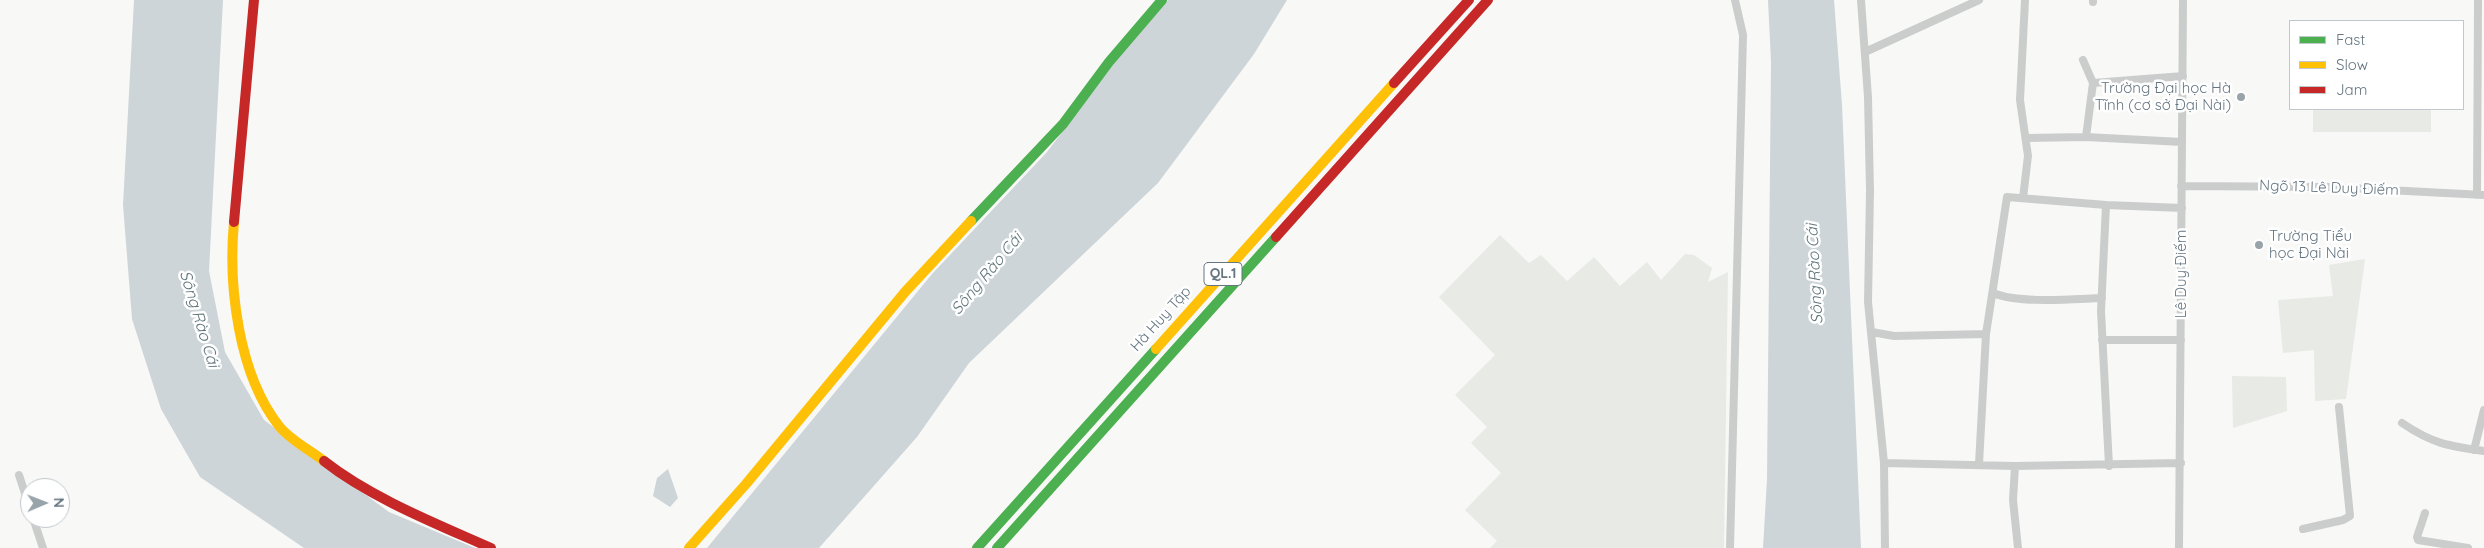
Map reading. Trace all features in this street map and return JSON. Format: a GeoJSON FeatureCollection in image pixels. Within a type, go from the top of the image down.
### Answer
{"type":"FeatureCollection","features":[{"type":"Feature","properties":{"kind":"main road"},"geometry":{"type":"LineString","coordinates":[[254,0],[233,230],[232,282],[238,330],[261,397],[280,427],[339,473],[423,518],[491,548]]}},
{"type":"Feature","properties":{"kind":"main road"},"geometry":{"type":"LineString","coordinates":[[689,548],[746,484],[905,292],[952,239],[1063,124],[1109,62],[1162,0]]}},
{"type":"Feature","properties":{"kind":"main road","name":"Hà Huy Tập"},"geometry":{"type":"LineString","coordinates":[[977,548],[1469,0]]}},
{"type":"Feature","properties":{"kind":"main road","name":"Hà Huy Tập"},"geometry":{"type":"LineString","coordinates":[[997,548],[1488,0]]}},
{"type":"Feature","properties":{"kind":"street"},"geometry":{"type":"LineString","coordinates":[[1730,548],[1743,35],[1734,0]]}},
{"type":"Feature","properties":{"kind":"street"},"geometry":{"type":"LineString","coordinates":[[1860,0],[1865,52],[1870,191],[1868,302],[1884,463],[1884,548]]}},
{"type":"Feature","properties":{"kind":"street"},"geometry":{"type":"LineString","coordinates":[[1865,52],[1979,0]]}},
{"type":"Feature","properties":{"kind":"street"},"geometry":{"type":"LineString","coordinates":[[2023,198],[2028,156],[2020,100],[2025,0]]}},
{"type":"Feature","properties":{"kind":"street","name":"Lê Duy Điếm"},"geometry":{"type":"LineString","coordinates":[[2179,548],[2184,0]]}},
{"type":"Feature","properties":{"kind":"street"},"geometry":{"type":"LineString","coordinates":[[2478,0],[2480,195]]}},
{"type":"Feature","properties":{"kind":"street"},"geometry":{"type":"LineString","coordinates":[[2084,60],[2093,82],[2086,137]]}},
{"type":"Feature","properties":{"kind":"street"},"geometry":{"type":"LineString","coordinates":[[2093,82],[2183,76]]}},
{"type":"Feature","properties":{"kind":"street"},"geometry":{"type":"LineString","coordinates":[[2026,138],[2086,137],[2182,142]]}},
{"type":"Feature","properties":{"kind":"street","name":"Ngõ 13 Lê Duy Điếm"},"geometry":{"type":"LineString","coordinates":[[2181,186],[2329,186],[2480,195]]}},
{"type":"Feature","properties":{"kind":"street"},"geometry":{"type":"LineString","coordinates":[[1978,464],[1986,334],[2007,197],[2106,205],[2182,208]]}},
{"type":"Feature","properties":{"kind":"street"},"geometry":{"type":"LineString","coordinates":[[2106,205],[2102,340],[2109,466]]}},
{"type":"Feature","properties":{"kind":"street"},"geometry":{"type":"LineString","coordinates":[[1993,293],[2007,298],[2102,298]]}},
{"type":"Feature","properties":{"kind":"street"},"geometry":{"type":"LineString","coordinates":[[1872,332],[1894,336],[1986,334]]}},
{"type":"Feature","properties":{"kind":"street"},"geometry":{"type":"LineString","coordinates":[[2102,340],[2181,340]]}},
{"type":"Feature","properties":{"kind":"street"},"geometry":{"type":"LineString","coordinates":[[2303,529],[2343,520],[2350,516],[2339,407]]}},
{"type":"Feature","properties":{"kind":"street"},"geometry":{"type":"LineString","coordinates":[[2474,450],[2484,410]]}},
{"type":"Feature","properties":{"kind":"street"},"geometry":{"type":"LineString","coordinates":[[2402,423],[2427,439],[2448,446],[2484,452]]}},
{"type":"Feature","properties":{"kind":"street"},"geometry":{"type":"LineString","coordinates":[[1884,463],[2015,466],[2109,466],[2181,463]]}},
{"type":"Feature","properties":{"kind":"street"},"geometry":{"type":"LineString","coordinates":[[2015,466],[2014,500],[2018,548]]}},
{"type":"Feature","properties":{"kind":"street"},"geometry":{"type":"LineString","coordinates":[[19,474],[20,478]]}},
{"type":"Feature","properties":{"kind":"street"},"geometry":{"type":"LineString","coordinates":[[2425,513],[2417,537],[2418,540],[2468,548]]}},
{"type":"Feature","properties":{"kind":"street"},"geometry":{"type":"LineString","coordinates":[[36,528],[43,548]]}},
{"type":"Feature","properties":{"kind":"shaded area"},"geometry":{"type":"Polygon","coordinates":[[[2313,110],[2431,110],[2431,132],[2313,132],[2313,110]]]}},
{"type":"Feature","properties":{"kind":"shaded area"},"geometry":{"type":"Polygon","coordinates":[[[1500,235],[1529,263],[1541,255],[1567,281],[1594,257],[1620,286],[1647,262],[1661,280],[1685,254],[1694,255],[1712,268],[1708,282],[1728,272],[1724,548],[1490,548],[1497,541],[1465,510],[1501,473],[1471,443],[1487,427],[1455,395],[1495,355],[1439,297],[1500,235]]]}},
{"type":"Feature","properties":{"kind":"shaded area"},"geometry":{"type":"Polygon","coordinates":[[[2365,259],[2346,399],[2315,401],[2314,350],[2283,353],[2278,300],[2333,296],[2329,265],[2365,259]]]}},
{"type":"Feature","properties":{"kind":"shaded area"},"geometry":{"type":"Polygon","coordinates":[[[2232,376],[2286,377],[2287,411],[2233,428],[2232,376]]]}},
{"type":"Feature","properties":{"kind":"water","name":"Sông Rào Cái"},"geometry":{"type":"Polygon","coordinates":[[[134,0],[223,0],[209,271],[225,352],[264,420],[389,512],[475,548],[304,548],[200,477],[161,409],[132,319],[123,205],[134,0]]]}},
{"type":"Feature","properties":{"kind":"water","name":"Sông Rào Cái"},"geometry":{"type":"Polygon","coordinates":[[[1168,0],[1287,0],[1254,54],[1158,183],[969,363],[917,437],[819,548],[707,548],[932,274],[1047,152],[1138,32],[1168,0]]]}},
{"type":"Feature","properties":{"kind":"water","name":"Sông Rào Cái"},"geometry":{"type":"Polygon","coordinates":[[[1768,0],[1834,0],[1842,105],[1861,548],[1763,548],[1767,479],[1771,62],[1768,0]]]}},
{"type":"Feature","properties":{"kind":"water"},"geometry":{"type":"Polygon","coordinates":[[[668,469],[678,498],[670,507],[653,496],[657,478],[668,469]]]}},
{"type":"Feature","properties":{"kind":"traffic: fast"},"geometry":{"type":"LineString","coordinates":[[971,221],[1063,124],[1109,62],[1162,0]]}},
{"type":"Feature","properties":{"kind":"traffic: fast"},"geometry":{"type":"LineString","coordinates":[[997,548],[1276,237]]}},
{"type":"Feature","properties":{"kind":"traffic: fast"},"geometry":{"type":"LineString","coordinates":[[977,548],[1156,349]]}},
{"type":"Feature","properties":{"kind":"traffic: slow"},"geometry":{"type":"LineString","coordinates":[[1156,349],[1394,83]]}},
{"type":"Feature","properties":{"kind":"traffic: slow"},"geometry":{"type":"LineString","coordinates":[[689,548],[746,484],[905,292],[971,221]]}},
{"type":"Feature","properties":{"kind":"traffic: slow"},"geometry":{"type":"LineString","coordinates":[[234,222],[233,273],[235,301],[245,355],[254,381],[265,405],[279,426],[294,440],[324,461]]}},
{"type":"Feature","properties":{"kind":"traffic: jam"},"geometry":{"type":"LineString","coordinates":[[234,222],[254,0]]}},
{"type":"Feature","properties":{"kind":"traffic: jam"},"geometry":{"type":"LineString","coordinates":[[1394,83],[1469,0]]}},
{"type":"Feature","properties":{"kind":"traffic: jam"},"geometry":{"type":"LineString","coordinates":[[1276,237],[1488,0]]}},
{"type":"Feature","properties":{"kind":"traffic: jam"},"geometry":{"type":"LineString","coordinates":[[324,461],[362,487],[383,498],[491,548]]}},
{"type":"Feature","properties":{"kind":"place","name":"Trường Đại học Hà Tĩnh (cơ sở Đại Nài)"},"geometry":{"type":"Point","coordinates":[2241,97]}},
{"type":"Feature","properties":{"kind":"place","name":"Trường Tiểu học Đại Nài"},"geometry":{"type":"Point","coordinates":[2259,245]}}]}
